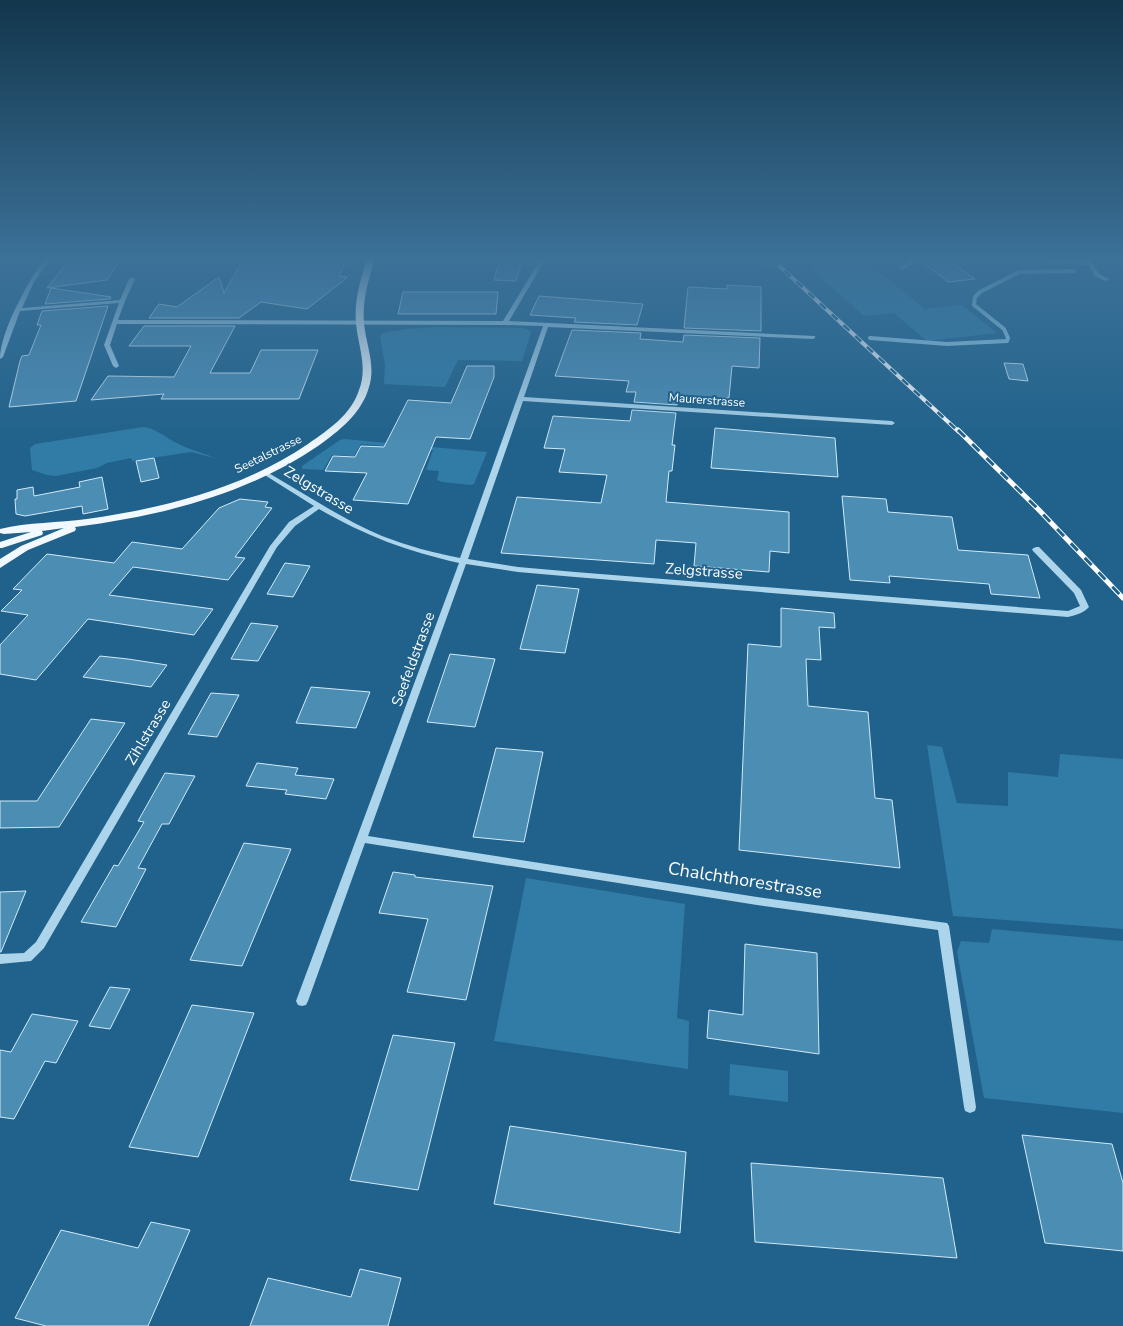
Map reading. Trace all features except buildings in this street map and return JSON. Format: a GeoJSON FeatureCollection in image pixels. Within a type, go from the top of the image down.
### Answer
{"type":"FeatureCollection","features":[{"type":"Feature","properties":{"kind":"main road","name":"Seetalstrasse"},"geometry":{"type":"LineString","coordinates":[[2,530],[61,526],[191,500],[265,474],[320,442],[341,424],[360,399],[368,376],[368,364],[360,323]]}},
{"type":"Feature","properties":{"kind":"main road"},"geometry":{"type":"LineString","coordinates":[[0,565],[27,546],[86,522]]}},
{"type":"Feature","properties":{"kind":"main road","name":"Seetalstrasse"},"geometry":{"type":"LineString","coordinates":[[1,546],[61,526]]}},
{"type":"Feature","properties":{"kind":"main road"},"geometry":{"type":"LineString","coordinates":[[1,546],[6,540],[6,535],[2,530]]}},
{"type":"Feature","properties":{"kind":"street"},"geometry":{"type":"LineString","coordinates":[[0,357],[13,322]]}},
{"type":"Feature","properties":{"kind":"street"},"geometry":{"type":"LineString","coordinates":[[116,366],[107,345],[115,322],[505,322],[813,337]]}},
{"type":"Feature","properties":{"kind":"street","name":"Seefeldstrasse"},"geometry":{"type":"LineString","coordinates":[[302,1001],[464,560],[546,325]]}},
{"type":"Feature","properties":{"kind":"street","name":"Maurerstrasse"},"geometry":{"type":"LineString","coordinates":[[520,399],[892,423]]}},
{"type":"Feature","properties":{"kind":"street","name":"Zelgstrasse"},"geometry":{"type":"LineString","coordinates":[[265,474],[318,507],[383,539],[430,554],[464,560],[593,576],[1068,614],[1085,607],[1078,592],[1036,549]]}},
{"type":"Feature","properties":{"kind":"street","name":"Zihlstrasse"},"geometry":{"type":"LineString","coordinates":[[0,959],[27,958],[40,945],[274,546],[292,524],[318,507]]}},
{"type":"Feature","properties":{"kind":"street","name":"Chalchthorestrasse"},"geometry":{"type":"LineString","coordinates":[[362,839],[758,901],[943,926],[970,1107]]}},
{"type":"Feature","properties":{"kind":"shaded area"},"geometry":{"type":"Polygon","coordinates":[[[904,322],[983,322],[997,333],[927,341],[904,322]]]}},
{"type":"Feature","properties":{"kind":"shaded area"},"geometry":{"type":"Polygon","coordinates":[[[438,327],[522,328],[529,330],[531,333],[522,361],[458,360],[445,387],[384,384],[385,365],[380,337],[382,333],[438,327]]]}},
{"type":"Feature","properties":{"kind":"shaded area"},"geometry":{"type":"Polygon","coordinates":[[[143,427],[154,430],[181,445],[215,458],[191,452],[132,461],[131,458],[107,463],[97,468],[56,476],[32,470],[30,448],[35,444],[143,427]]]}},
{"type":"Feature","properties":{"kind":"shaded area"},"geometry":{"type":"Polygon","coordinates":[[[344,439],[487,452],[474,484],[471,485],[442,482],[437,480],[439,471],[426,470],[433,450],[361,444],[354,456],[332,455],[323,470],[302,469],[302,466],[344,439]]]}},
{"type":"Feature","properties":{"kind":"shaded area"},"geometry":{"type":"Polygon","coordinates":[[[927,745],[942,747],[957,803],[1008,806],[1008,772],[1058,777],[1060,754],[1123,759],[1123,929],[953,916],[927,745]]]}},
{"type":"Feature","properties":{"kind":"shaded area"},"geometry":{"type":"Polygon","coordinates":[[[526,878],[685,904],[677,1018],[689,1021],[688,1069],[494,1041],[526,878]]]}},
{"type":"Feature","properties":{"kind":"shaded area"},"geometry":{"type":"Polygon","coordinates":[[[992,929],[1123,941],[1123,1113],[984,1098],[957,952],[961,941],[989,943],[992,929]]]}},
{"type":"Feature","properties":{"kind":"shaded area"},"geometry":{"type":"Polygon","coordinates":[[[730,1064],[788,1071],[788,1102],[729,1095],[730,1064]]]}},
{"type":"Feature","properties":{"kind":"waterway"},"geometry":{"type":"LineString","coordinates":[[870,338],[947,344],[1007,341],[1008,338],[1004,329],[995,322]]}},
{"type":"Feature","properties":{"kind":"railway"},"geometry":{"type":"LineString","coordinates":[[840,322],[959,432]]}},
{"type":"Feature","properties":{"kind":"railway"},"geometry":{"type":"LineString","coordinates":[[958,430],[1039,510],[1123,598]]}}]}
